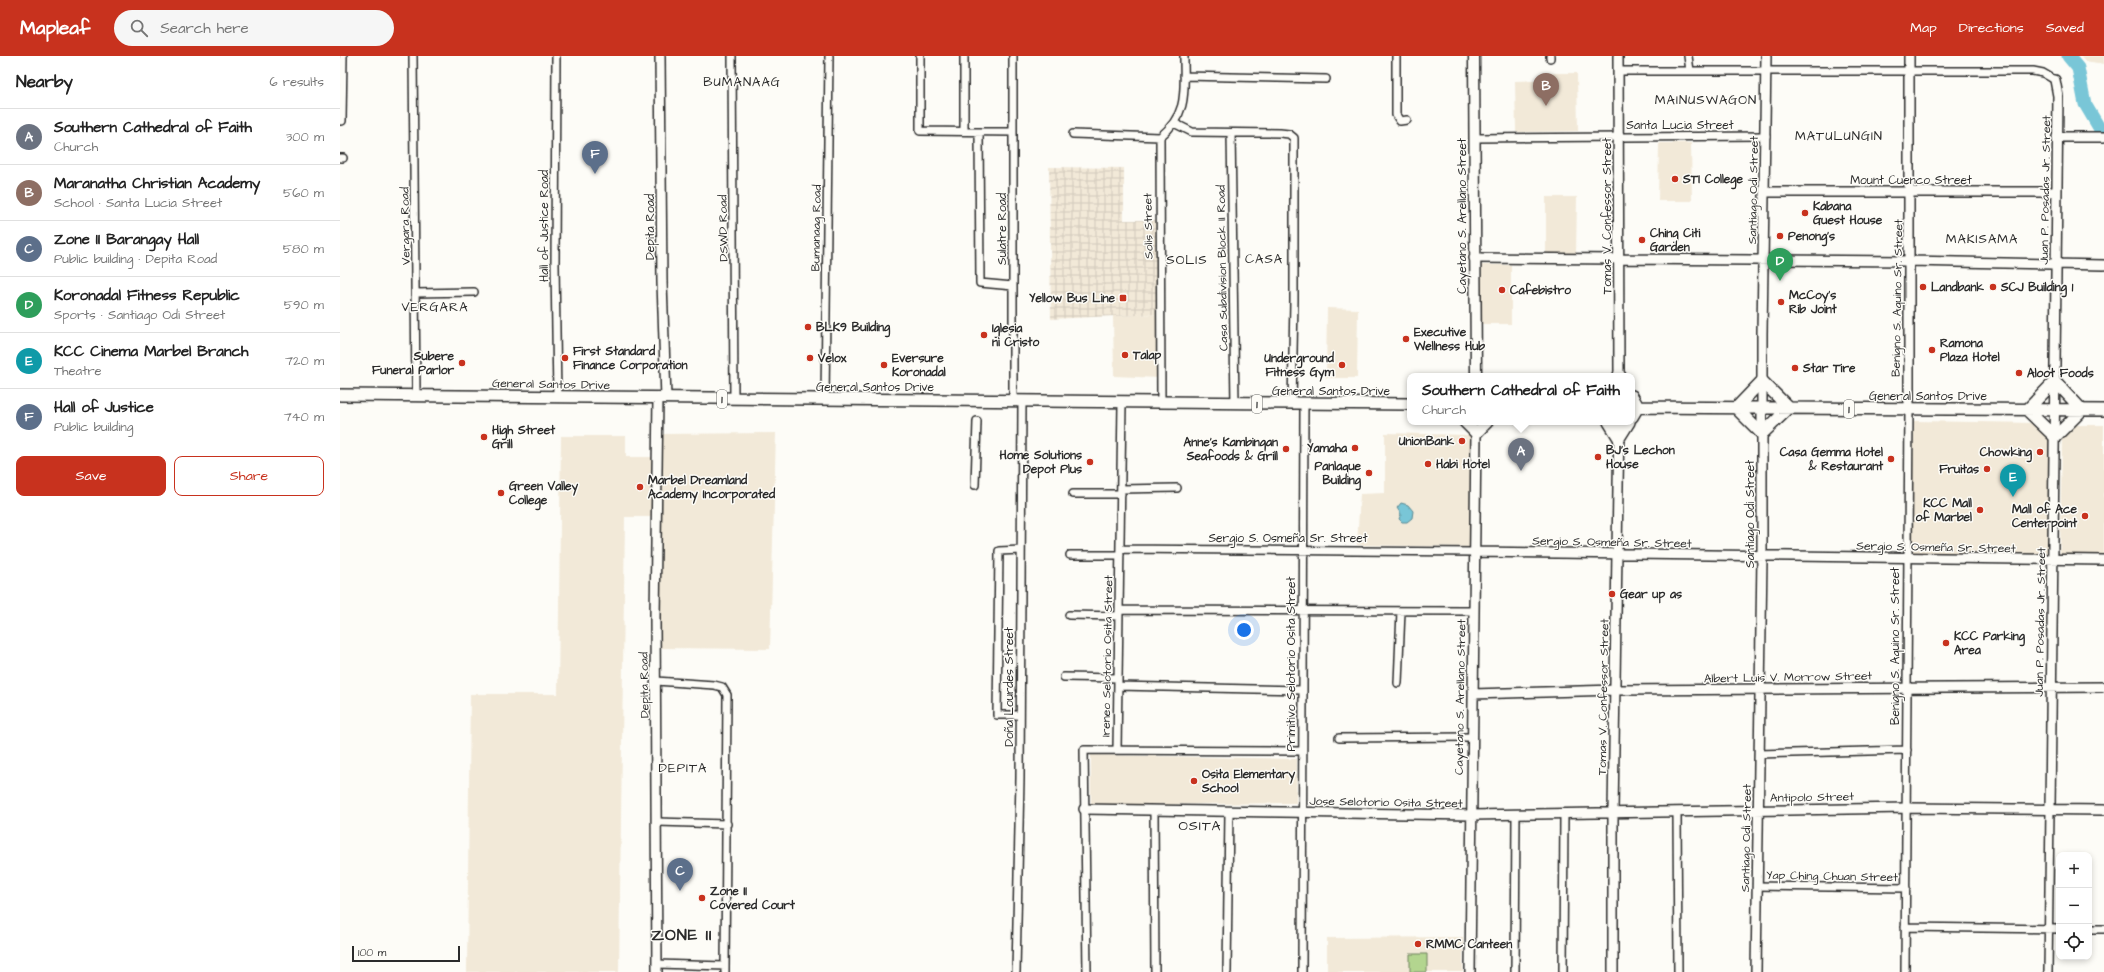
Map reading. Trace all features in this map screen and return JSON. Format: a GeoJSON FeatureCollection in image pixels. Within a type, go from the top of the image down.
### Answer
{"type":"FeatureCollection","features":[{"type":"Feature","properties":{"kind":"highway"},"geometry":{"type":"LineString","coordinates":[[1762,381],[1789,408],[1762,434],[1736,408],[1762,381]]}},
{"type":"Feature","properties":{"kind":"highway"},"geometry":{"type":"LineString","coordinates":[[2055,381],[2082,410],[2055,437],[2027,410],[2055,381]]}},
{"type":"Feature","properties":{"kind":"highway","name":"General Santos Drive"},"geometry":{"type":"LineString","coordinates":[[340,395],[1235,404],[1407,404]]}},
{"type":"Feature","properties":{"kind":"highway","name":"General Santos Drive"},"geometry":{"type":"LineString","coordinates":[[1635,407],[2104,410]]}},
{"type":"Feature","properties":{"kind":"highway"},"geometry":{"type":"LineString","coordinates":[[1611,425],[1619,438],[1627,425]]}},
{"type":"Feature","properties":{"kind":"main road","name":"Cayetano S. Arellano Street"},"geometry":{"type":"LineString","coordinates":[[1474,56],[1474,258],[1476,373]]}},
{"type":"Feature","properties":{"kind":"street"},"geometry":{"type":"LineString","coordinates":[[340,121],[342,121],[343,56]]}},
{"type":"Feature","properties":{"kind":"street","name":"Vergara Road"},"geometry":{"type":"LineString","coordinates":[[414,56],[416,395]]}},
{"type":"Feature","properties":{"kind":"street","name":"Hall of Justice Road"},"geometry":{"type":"LineString","coordinates":[[556,56],[555,266],[557,397]]}},
{"type":"Feature","properties":{"kind":"street","name":"Depita Road"},"geometry":{"type":"LineString","coordinates":[[657,968],[656,681],[662,398],[660,56]]}},
{"type":"Feature","properties":{"kind":"street","name":"DSWD Road"},"geometry":{"type":"LineString","coordinates":[[732,56],[734,399]]}},
{"type":"Feature","properties":{"kind":"street","name":"Bumanaag Road"},"geometry":{"type":"LineString","coordinates":[[825,400],[829,56]]}},
{"type":"Feature","properties":{"kind":"street"},"geometry":{"type":"LineString","coordinates":[[920,56],[920,131],[1013,132]]}},
{"type":"Feature","properties":{"kind":"street"},"geometry":{"type":"LineString","coordinates":[[964,56],[964,132]]}},
{"type":"Feature","properties":{"kind":"street","name":"Sulatre Road"},"geometry":{"type":"LineString","coordinates":[[1013,56],[1013,286],[1018,401]]}},
{"type":"Feature","properties":{"kind":"street"},"geometry":{"type":"LineString","coordinates":[[1073,134],[1160,137],[1174,123],[1182,109],[1184,56]]}},
{"type":"Feature","properties":{"kind":"street"},"geometry":{"type":"LineString","coordinates":[[1396,56],[1396,115],[1400,121],[1407,120]]}},
{"type":"Feature","properties":{"kind":"street","name":"Tomas V. Confessor Street"},"geometry":{"type":"LineString","coordinates":[[1618,56],[1619,373]]}},
{"type":"Feature","properties":{"kind":"street"},"geometry":{"type":"LineString","coordinates":[[1688,56],[1690,71]]}},
{"type":"Feature","properties":{"kind":"street","name":"Santiago Odi Street"},"geometry":{"type":"LineString","coordinates":[[1756,972],[1757,810],[1761,689],[1762,381],[1766,56]]}},
{"type":"Feature","properties":{"kind":"street","name":"Benigno S. Aquino Sr. Street"},"geometry":{"type":"LineString","coordinates":[[1905,972],[1910,261],[1909,56]]}},
{"type":"Feature","properties":{"kind":"street"},"geometry":{"type":"LineString","coordinates":[[1618,71],[2034,71],[2043,73],[2054,80]]}},
{"type":"Feature","properties":{"kind":"street"},"geometry":{"type":"LineString","coordinates":[[1184,76],[1326,79]]}},
{"type":"Feature","properties":{"kind":"street","name":"Juan P. Posadas Jr. Street"},"geometry":{"type":"LineString","coordinates":[[2048,972],[2058,96],[2054,80]]}},
{"type":"Feature","properties":{"kind":"street"},"geometry":{"type":"LineString","coordinates":[[1174,123],[1189,132],[1289,134],[1294,141],[1292,404]]}},
{"type":"Feature","properties":{"kind":"street"},"geometry":{"type":"LineString","coordinates":[[979,132],[980,283],[1013,286]]}},
{"type":"Feature","properties":{"kind":"street","name":"Casa Subdivision Block II Road"},"geometry":{"type":"LineString","coordinates":[[1231,133],[1235,404]]}},
{"type":"Feature","properties":{"kind":"street","name":"Santa Lucia Street"},"geometry":{"type":"LineString","coordinates":[[1475,138],[1766,136]]}},
{"type":"Feature","properties":{"kind":"street"},"geometry":{"type":"LineString","coordinates":[[2057,136],[2101,137]]}},
{"type":"Feature","properties":{"kind":"street","name":"Solis Street"},"geometry":{"type":"LineString","coordinates":[[1160,137],[1161,403]]}},
{"type":"Feature","properties":{"kind":"street","name":"Mount Cuenco Street"},"geometry":{"type":"LineString","coordinates":[[1765,192],[2056,192]]}},
{"type":"Feature","properties":{"kind":"street"},"geometry":{"type":"LineString","coordinates":[[1474,258],[1910,261],[2104,265]]}},
{"type":"Feature","properties":{"kind":"street"},"geometry":{"type":"LineString","coordinates":[[416,293],[474,292]]}},
{"type":"Feature","properties":{"kind":"street","name":"Doña Lourdes Street"},"geometry":{"type":"LineString","coordinates":[[1016,972],[1021,550],[1018,401]]}},
{"type":"Feature","properties":{"kind":"street","name":"Ireneo Selotorio Osita Street"},"geometry":{"type":"LineString","coordinates":[[1087,972],[1084,750],[1117,750],[1122,403]]}},
{"type":"Feature","properties":{"kind":"street","name":"Primitivo Selotorio Osita Street"},"geometry":{"type":"LineString","coordinates":[[1302,972],[1302,610],[1304,404]]}},
{"type":"Feature","properties":{"kind":"street"},"geometry":{"type":"LineString","coordinates":[[975,485],[977,421]]}},
{"type":"Feature","properties":{"kind":"street","name":"Tomas V. Confessor Street"},"geometry":{"type":"LineString","coordinates":[[1613,972],[1613,812],[1619,425]]}},
{"type":"Feature","properties":{"kind":"street","name":"Cayetano S. Arellano Street"},"geometry":{"type":"LineString","coordinates":[[1470,972],[1476,427]]}},
{"type":"Feature","properties":{"kind":"street"},"geometry":{"type":"LineString","coordinates":[[1073,494],[1177,488]]}},
{"type":"Feature","properties":{"kind":"street"},"geometry":{"type":"LineString","coordinates":[[1020,715],[997,715],[999,551],[1021,550]]}},
{"type":"Feature","properties":{"kind":"street","name":"Sergio S. Osmeña Sr. Street"},"geometry":{"type":"LineString","coordinates":[[1070,555],[1120,552],[1303,550],[1762,557],[2104,560]]}},
{"type":"Feature","properties":{"kind":"street"},"geometry":{"type":"LineString","coordinates":[[1069,615],[1302,610],[1474,611]]}},
{"type":"Feature","properties":{"kind":"street"},"geometry":{"type":"LineString","coordinates":[[1398,684],[1401,611]]}},
{"type":"Feature","properties":{"kind":"street"},"geometry":{"type":"LineString","coordinates":[[1064,677],[1118,678]]}},
{"type":"Feature","properties":{"kind":"street"},"geometry":{"type":"LineString","coordinates":[[656,681],[714,685],[722,687],[725,691],[727,706],[725,969],[657,968]]}},
{"type":"Feature","properties":{"kind":"street"},"geometry":{"type":"LineString","coordinates":[[1118,686],[1302,690]]}},
{"type":"Feature","properties":{"kind":"street","name":"Albert Luis V. Morrow Street"},"geometry":{"type":"LineString","coordinates":[[1473,694],[1615,690],[1907,687],[2104,687]]}},
{"type":"Feature","properties":{"kind":"street"},"geometry":{"type":"LineString","coordinates":[[1339,738],[1473,737]]}},
{"type":"Feature","properties":{"kind":"street"},"geometry":{"type":"LineString","coordinates":[[1117,750],[1302,751]]}},
{"type":"Feature","properties":{"kind":"street"},"geometry":{"type":"LineString","coordinates":[[1759,754],[1907,750]]}},
{"type":"Feature","properties":{"kind":"street","name":"Antipolo Street"},"geometry":{"type":"LineString","coordinates":[[1472,815],[1907,808],[2104,810]]}},
{"type":"Feature","properties":{"kind":"street","name":"Jose Selotorio Osita Street"},"geometry":{"type":"LineString","coordinates":[[1084,810],[1472,815]]}},
{"type":"Feature","properties":{"kind":"street"},"geometry":{"type":"LineString","coordinates":[[1154,810],[1155,972]]}},
{"type":"Feature","properties":{"kind":"street"},"geometry":{"type":"LineString","coordinates":[[1226,972],[1229,811]]}},
{"type":"Feature","properties":{"kind":"street"},"geometry":{"type":"LineString","coordinates":[[1677,812],[1678,972]]}},
{"type":"Feature","properties":{"kind":"street"},"geometry":{"type":"LineString","coordinates":[[1563,972],[1564,813]]}},
{"type":"Feature","properties":{"kind":"street"},"geometry":{"type":"LineString","coordinates":[[1515,972],[1516,814]]}},
{"type":"Feature","properties":{"kind":"street"},"geometry":{"type":"LineString","coordinates":[[657,822],[727,824]]}},
{"type":"Feature","properties":{"kind":"street","name":"Yap Ching Chuan Street"},"geometry":{"type":"LineString","coordinates":[[1757,886],[1906,888]]}},
{"type":"Feature","properties":{"kind":"street"},"geometry":{"type":"LineString","coordinates":[[1905,927],[2056,929]]}},
{"type":"Feature","properties":{"kind":"street"},"geometry":{"type":"LineString","coordinates":[[2092,929],[2104,929]]}},
{"type":"Feature","properties":{"kind":"shaded area"},"geometry":{"type":"Polygon","coordinates":[[[2081,56],[2104,56],[2104,64],[2085,61],[2081,56]]]}},
{"type":"Feature","properties":{"kind":"shaded area"},"geometry":{"type":"Polygon","coordinates":[[[1546,73],[1577,73],[1578,131],[1516,132],[1515,81],[1546,80],[1546,73]]]}},
{"type":"Feature","properties":{"kind":"shaded area","name":"STI College"},"geometry":{"type":"Polygon","coordinates":[[[1659,143],[1691,143],[1692,201],[1658,201],[1659,143]]]}},
{"type":"Feature","properties":{"kind":"shaded area"},"geometry":{"type":"Polygon","coordinates":[[[1049,167],[1124,168],[1124,220],[1158,220],[1159,314],[1051,319],[1049,167]]]}},
{"type":"Feature","properties":{"kind":"shaded area"},"geometry":{"type":"Polygon","coordinates":[[[1546,197],[1577,197],[1576,255],[1546,254],[1546,197]]]}},
{"type":"Feature","properties":{"kind":"shaded area"},"geometry":{"type":"Polygon","coordinates":[[[1481,265],[1511,265],[1511,324],[1481,324],[1481,265]]]}},
{"type":"Feature","properties":{"kind":"shaded area"},"geometry":{"type":"Polygon","coordinates":[[[1327,308],[1358,309],[1357,378],[1326,378],[1327,308]]]}},
{"type":"Feature","properties":{"kind":"shaded area"},"geometry":{"type":"Polygon","coordinates":[[[1159,314],[1159,378],[1114,376],[1113,316],[1159,314]]]}},
{"type":"Feature","properties":{"kind":"shaded area","name":"KCC Mall of Marbel"},"geometry":{"type":"Polygon","coordinates":[[[1914,421],[2037,423],[2052,437],[2050,555],[1911,555],[1914,421]]]}},
{"type":"Feature","properties":{"kind":"shaded area"},"geometry":{"type":"Polygon","coordinates":[[[2073,425],[2104,425],[2104,555],[2060,555],[2062,437],[2073,425]]]}},
{"type":"Feature","properties":{"kind":"shaded area"},"geometry":{"type":"Polygon","coordinates":[[[776,433],[770,649],[658,648],[661,434],[776,433]]]}},
{"type":"Feature","properties":{"kind":"shaded area","name":"Habi Hotel"},"geometry":{"type":"Polygon","coordinates":[[[1385,433],[1471,435],[1471,547],[1357,545],[1360,494],[1385,493],[1385,433]]]}},
{"type":"Feature","properties":{"kind":"shaded area"},"geometry":{"type":"Polygon","coordinates":[[[561,436],[626,436],[626,457],[655,457],[654,517],[625,517],[619,972],[467,972],[470,694],[558,694],[561,436]]]}},
{"type":"Feature","properties":{"kind":"shaded area","name":"Osita Elementary School"},"geometry":{"type":"Polygon","coordinates":[[[1091,755],[1297,759],[1296,803],[1091,805],[1091,755]]]}},
{"type":"Feature","properties":{"kind":"shaded area"},"geometry":{"type":"Polygon","coordinates":[[[1463,937],[1463,972],[1327,972],[1327,938],[1463,937]]]}},
{"type":"Feature","properties":{"kind":"green space"},"geometry":{"type":"Polygon","coordinates":[[[1410,954],[1427,954],[1427,972],[1410,972],[1410,954]]]}},
{"type":"Feature","properties":{"kind":"water"},"geometry":{"type":"Polygon","coordinates":[[[1401,503],[1408,505],[1413,511],[1412,518],[1407,522],[1402,522],[1399,519],[1401,514],[1397,508],[1401,503]]]}},
{"type":"Feature","properties":{"kind":"waterway"},"geometry":{"type":"LineString","coordinates":[[2068,56],[2078,68],[2085,104],[2104,136]]}},
{"type":"Feature","properties":{"kind":"place","name":"Maranatha Christian Academy"},"geometry":{"type":"Point","coordinates":[1546,106]}},
{"type":"Feature","properties":{"kind":"place","name":"Hall of Justice"},"geometry":{"type":"Point","coordinates":[595,174]}},
{"type":"Feature","properties":{"kind":"place","name":"STI College"},"geometry":{"type":"Point","coordinates":[1675,179]}},
{"type":"Feature","properties":{"kind":"place","name":"Kabana Guest House"},"geometry":{"type":"Point","coordinates":[1805,213]}},
{"type":"Feature","properties":{"kind":"place","name":"Penong's"},"geometry":{"type":"Point","coordinates":[1780,236]}},
{"type":"Feature","properties":{"kind":"place","name":"Ching Citi Garden"},"geometry":{"type":"Point","coordinates":[1642,240]}},
{"type":"Feature","properties":{"kind":"place","name":"Koronadal Fitness Republic"},"geometry":{"type":"Point","coordinates":[1780,281]}},
{"type":"Feature","properties":{"kind":"place","name":"Landbank"},"geometry":{"type":"Point","coordinates":[1923,287]}},
{"type":"Feature","properties":{"kind":"place","name":"SCJ Building 1"},"geometry":{"type":"Point","coordinates":[1993,287]}},
{"type":"Feature","properties":{"kind":"place","name":"Cafebistro"},"geometry":{"type":"Point","coordinates":[1502,290]}},
{"type":"Feature","properties":{"kind":"place","name":"Yellow Bus Line"},"geometry":{"type":"Point","coordinates":[1123,298]}},
{"type":"Feature","properties":{"kind":"place","name":"McCoy's Rib Joint"},"geometry":{"type":"Point","coordinates":[1781,302]}},
{"type":"Feature","properties":{"kind":"place","name":"BLK9 Building"},"geometry":{"type":"Point","coordinates":[808,327]}},
{"type":"Feature","properties":{"kind":"place","name":"Iglesia ni Cristo"},"geometry":{"type":"Point","coordinates":[984,335]}},
{"type":"Feature","properties":{"kind":"place","name":"Executive Wellness Hub"},"geometry":{"type":"Point","coordinates":[1406,339]}},
{"type":"Feature","properties":{"kind":"place","name":"Ramona Plaza Hotel"},"geometry":{"type":"Point","coordinates":[1932,350]}},
{"type":"Feature","properties":{"kind":"place","name":"Talap"},"geometry":{"type":"Point","coordinates":[1125,355]}},
{"type":"Feature","properties":{"kind":"place","name":"First Standard Finance Corporation"},"geometry":{"type":"Point","coordinates":[565,358]}},
{"type":"Feature","properties":{"kind":"place","name":"Velox"},"geometry":{"type":"Point","coordinates":[810,358]}},
{"type":"Feature","properties":{"kind":"place","name":"Subere Funeral Parlor"},"geometry":{"type":"Point","coordinates":[462,363]}},
{"type":"Feature","properties":{"kind":"place","name":"Eversure Koronadal"},"geometry":{"type":"Point","coordinates":[884,365]}},
{"type":"Feature","properties":{"kind":"place","name":"Underground Fitness Gym"},"geometry":{"type":"Point","coordinates":[1342,365]}},
{"type":"Feature","properties":{"kind":"place","name":"Star Tire"},"geometry":{"type":"Point","coordinates":[1795,368]}},
{"type":"Feature","properties":{"kind":"place","name":"Aloot Foods"},"geometry":{"type":"Point","coordinates":[2019,373]}},
{"type":"Feature","properties":{"kind":"place","name":"High Street Grill"},"geometry":{"type":"Point","coordinates":[484,437]}},
{"type":"Feature","properties":{"kind":"place","name":"UnionBank"},"geometry":{"type":"Point","coordinates":[1462,441]}},
{"type":"Feature","properties":{"kind":"place","name":"Yamaha"},"geometry":{"type":"Point","coordinates":[1355,448]}},
{"type":"Feature","properties":{"kind":"place","name":"Anne's Kambingan Seafoods & Grill"},"geometry":{"type":"Point","coordinates":[1286,449]}},
{"type":"Feature","properties":{"kind":"place","name":"Chowking"},"geometry":{"type":"Point","coordinates":[2040,452]}},
{"type":"Feature","properties":{"kind":"place","name":"BJ's Lechon House"},"geometry":{"type":"Point","coordinates":[1598,457]}},
{"type":"Feature","properties":{"kind":"place","name":"Casa Gemma Hotel & Restaurant"},"geometry":{"type":"Point","coordinates":[1891,459]}},
{"type":"Feature","properties":{"kind":"place","name":"Home Solutions Depot Plus"},"geometry":{"type":"Point","coordinates":[1090,462]}},
{"type":"Feature","properties":{"kind":"place","name":"Habi Hotel"},"geometry":{"type":"Point","coordinates":[1428,464]}},
{"type":"Feature","properties":{"kind":"place","name":"Fruitas"},"geometry":{"type":"Point","coordinates":[1987,469]}},
{"type":"Feature","properties":{"kind":"place","name":"Southern Cathedral of Faith"},"geometry":{"type":"Point","coordinates":[1521,471]}},
{"type":"Feature","properties":{"kind":"place","name":"Panlaque Building"},"geometry":{"type":"Point","coordinates":[1369,473]}},
{"type":"Feature","properties":{"kind":"place","name":"Marbel Dreamland Academy Incorporated"},"geometry":{"type":"Point","coordinates":[640,487]}},
{"type":"Feature","properties":{"kind":"place","name":"Green Valley College"},"geometry":{"type":"Point","coordinates":[501,493]}},
{"type":"Feature","properties":{"kind":"place","name":"KCC Cinema Marbel Branch"},"geometry":{"type":"Point","coordinates":[2013,497]}},
{"type":"Feature","properties":{"kind":"place","name":"KCC Mall of Marbel"},"geometry":{"type":"Point","coordinates":[1980,510]}},
{"type":"Feature","properties":{"kind":"place","name":"Mall of Ace Centerpoint"},"geometry":{"type":"Point","coordinates":[2085,516]}},
{"type":"Feature","properties":{"kind":"place","name":"Gear up as"},"geometry":{"type":"Point","coordinates":[1612,594]}},
{"type":"Feature","properties":{"kind":"place","name":"KCC Parking Area"},"geometry":{"type":"Point","coordinates":[1946,643]}},
{"type":"Feature","properties":{"kind":"place","name":"Osita Elementary School"},"geometry":{"type":"Point","coordinates":[1194,781]}},
{"type":"Feature","properties":{"kind":"place","name":"Zone II Barangay Hall"},"geometry":{"type":"Point","coordinates":[680,891]}},
{"type":"Feature","properties":{"kind":"place","name":"Zone II Covered Court"},"geometry":{"type":"Point","coordinates":[702,898]}},
{"type":"Feature","properties":{"kind":"place","name":"RMMC Canteen"},"geometry":{"type":"Point","coordinates":[1418,944]}},
{"type":"Feature","properties":{"kind":"district","name":"BUMANAAG"},"geometry":{"type":"Point","coordinates":[742,81]}},
{"type":"Feature","properties":{"kind":"district","name":"MAINUSWAGON"},"geometry":{"type":"Point","coordinates":[1706,99]}},
{"type":"Feature","properties":{"kind":"district","name":"MATULUNGIN"},"geometry":{"type":"Point","coordinates":[1839,135]}},
{"type":"Feature","properties":{"kind":"district","name":"MAKISAMA"},"geometry":{"type":"Point","coordinates":[1982,238]}},
{"type":"Feature","properties":{"kind":"district","name":"CASA"},"geometry":{"type":"Point","coordinates":[1264,258]}},
{"type":"Feature","properties":{"kind":"district","name":"SOLIS"},"geometry":{"type":"Point","coordinates":[1187,259]}},
{"type":"Feature","properties":{"kind":"district","name":"VERGARA"},"geometry":{"type":"Point","coordinates":[435,306]}},
{"type":"Feature","properties":{"kind":"district","name":"DEPITA"},"geometry":{"type":"Point","coordinates":[683,767]}},
{"type":"Feature","properties":{"kind":"district","name":"OSITA"},"geometry":{"type":"Point","coordinates":[1200,825]}},
{"type":"Feature","properties":{"kind":"district","name":"ZONE II"},"geometry":{"type":"Point","coordinates":[682,934]}}]}
